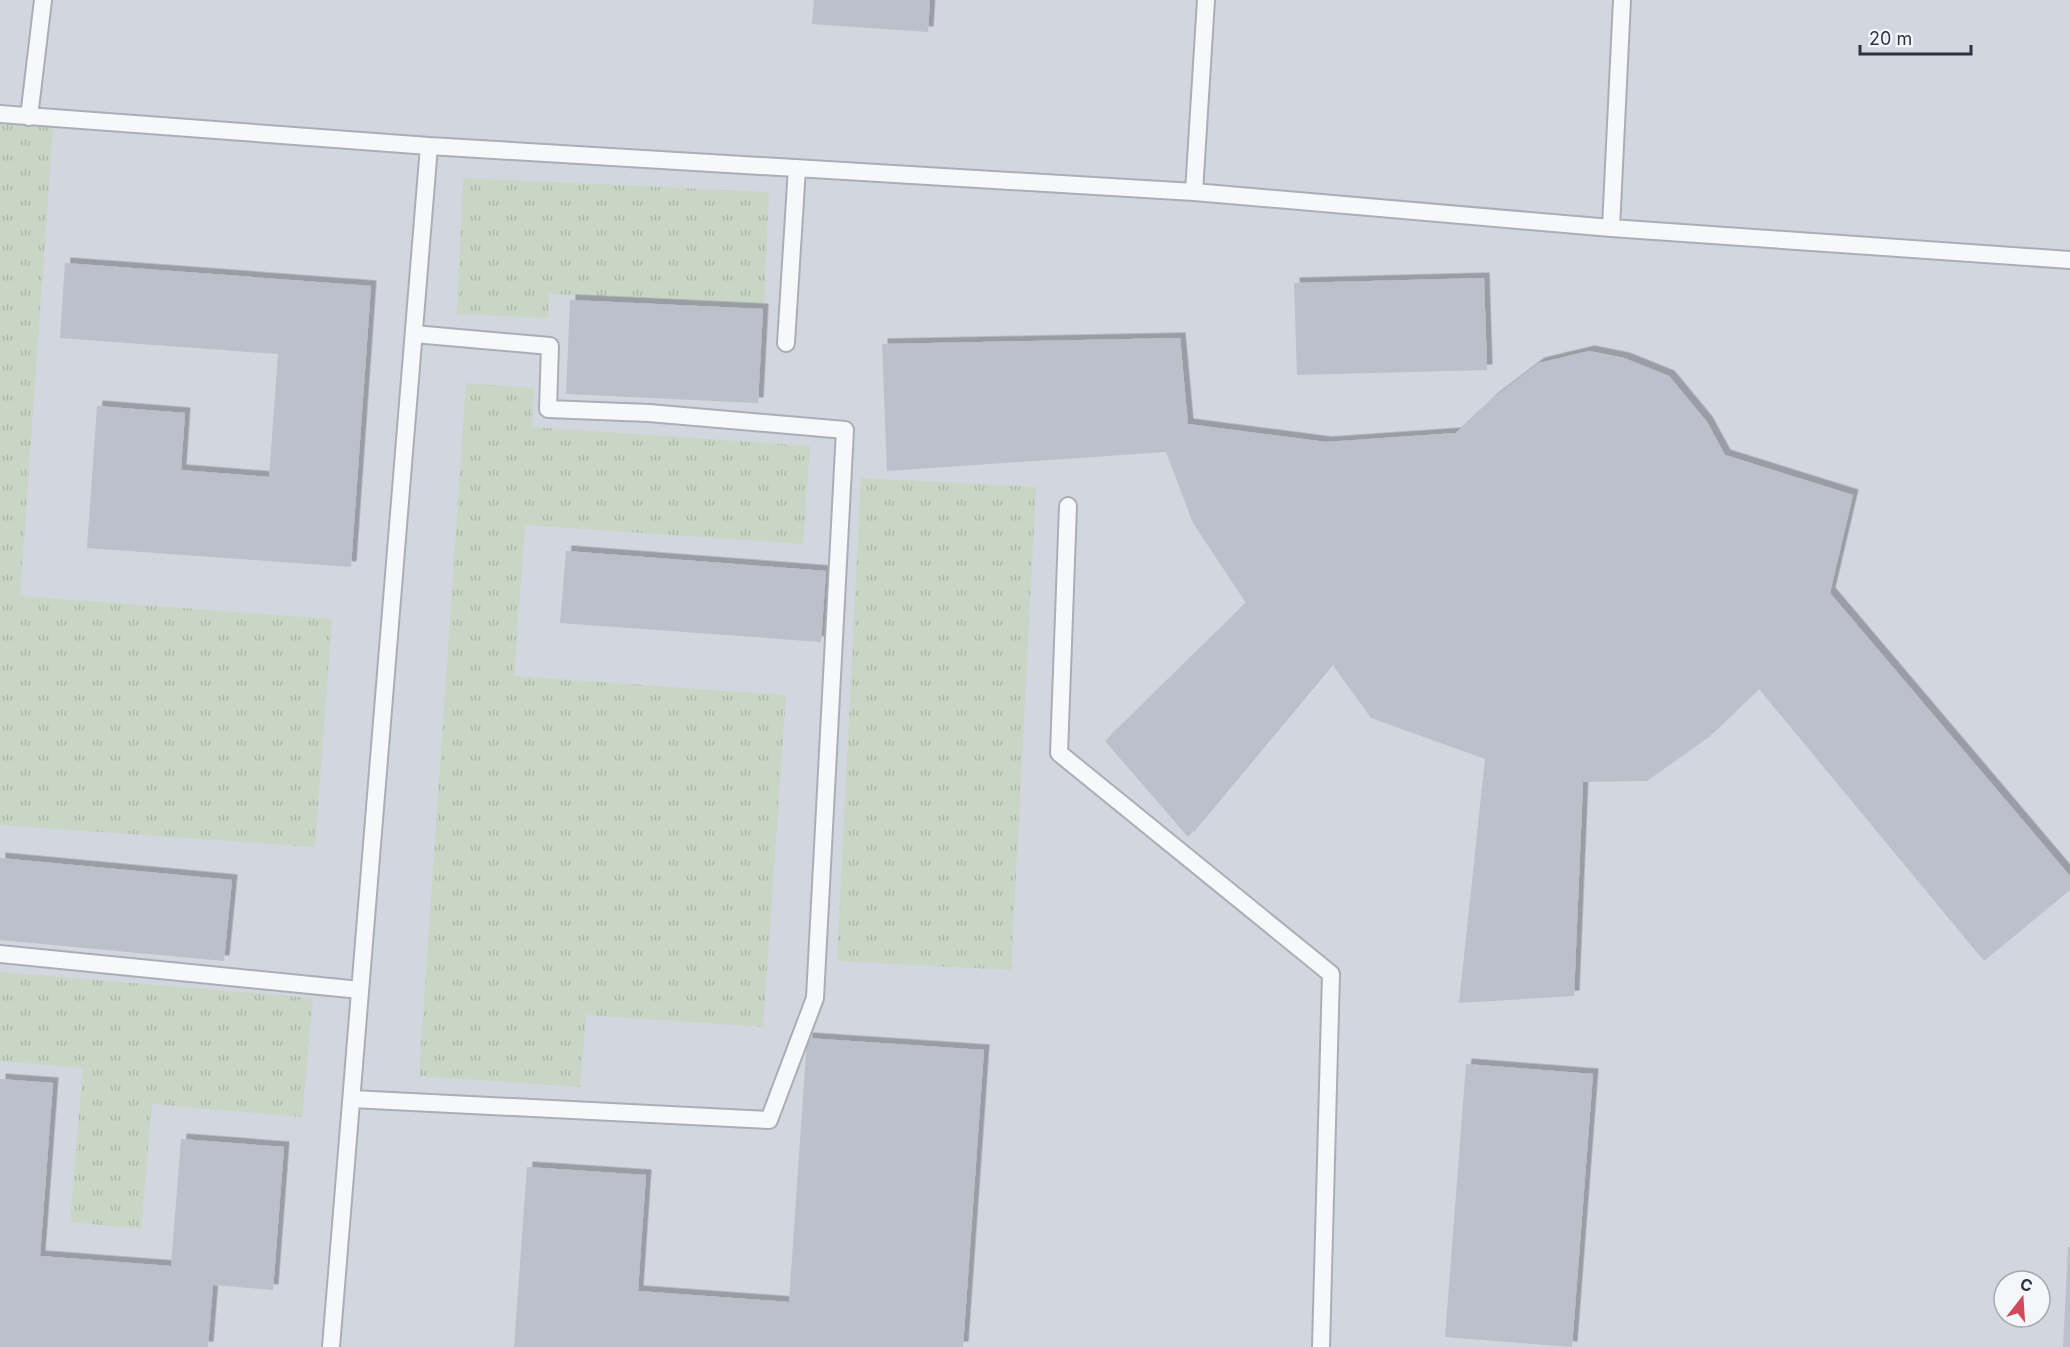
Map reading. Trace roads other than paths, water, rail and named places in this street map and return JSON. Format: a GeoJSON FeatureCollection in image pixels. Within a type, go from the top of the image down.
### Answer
{"type":"FeatureCollection","features":[{"type":"Feature","properties":{"kind":"lane"},"geometry":{"type":"LineString","coordinates":[[29,117],[43,0]]}},
{"type":"Feature","properties":{"kind":"lane"},"geometry":{"type":"LineString","coordinates":[[1194,192],[1206,0]]}},
{"type":"Feature","properties":{"kind":"lane"},"geometry":{"type":"LineString","coordinates":[[1611,228],[1622,0]]}},
{"type":"Feature","properties":{"kind":"lane"},"geometry":{"type":"LineString","coordinates":[[0,114],[429,146],[1194,192],[1611,228],[2070,260]]}},
{"type":"Feature","properties":{"kind":"lane"},"geometry":{"type":"LineString","coordinates":[[331,1347],[429,146]]}},
{"type":"Feature","properties":{"kind":"lane"},"geometry":{"type":"LineString","coordinates":[[786,343],[796,168]]}},
{"type":"Feature","properties":{"kind":"lane"},"geometry":{"type":"LineString","coordinates":[[352,1099],[769,1120],[815,998],[845,430],[649,413],[548,409],[550,346],[414,334]]}},
{"type":"Feature","properties":{"kind":"lane"},"geometry":{"type":"LineString","coordinates":[[1068,506],[1059,753],[1331,975],[1321,1347]]}},
{"type":"Feature","properties":{"kind":"lane"},"geometry":{"type":"LineString","coordinates":[[0,954],[360,990]]}}]}
